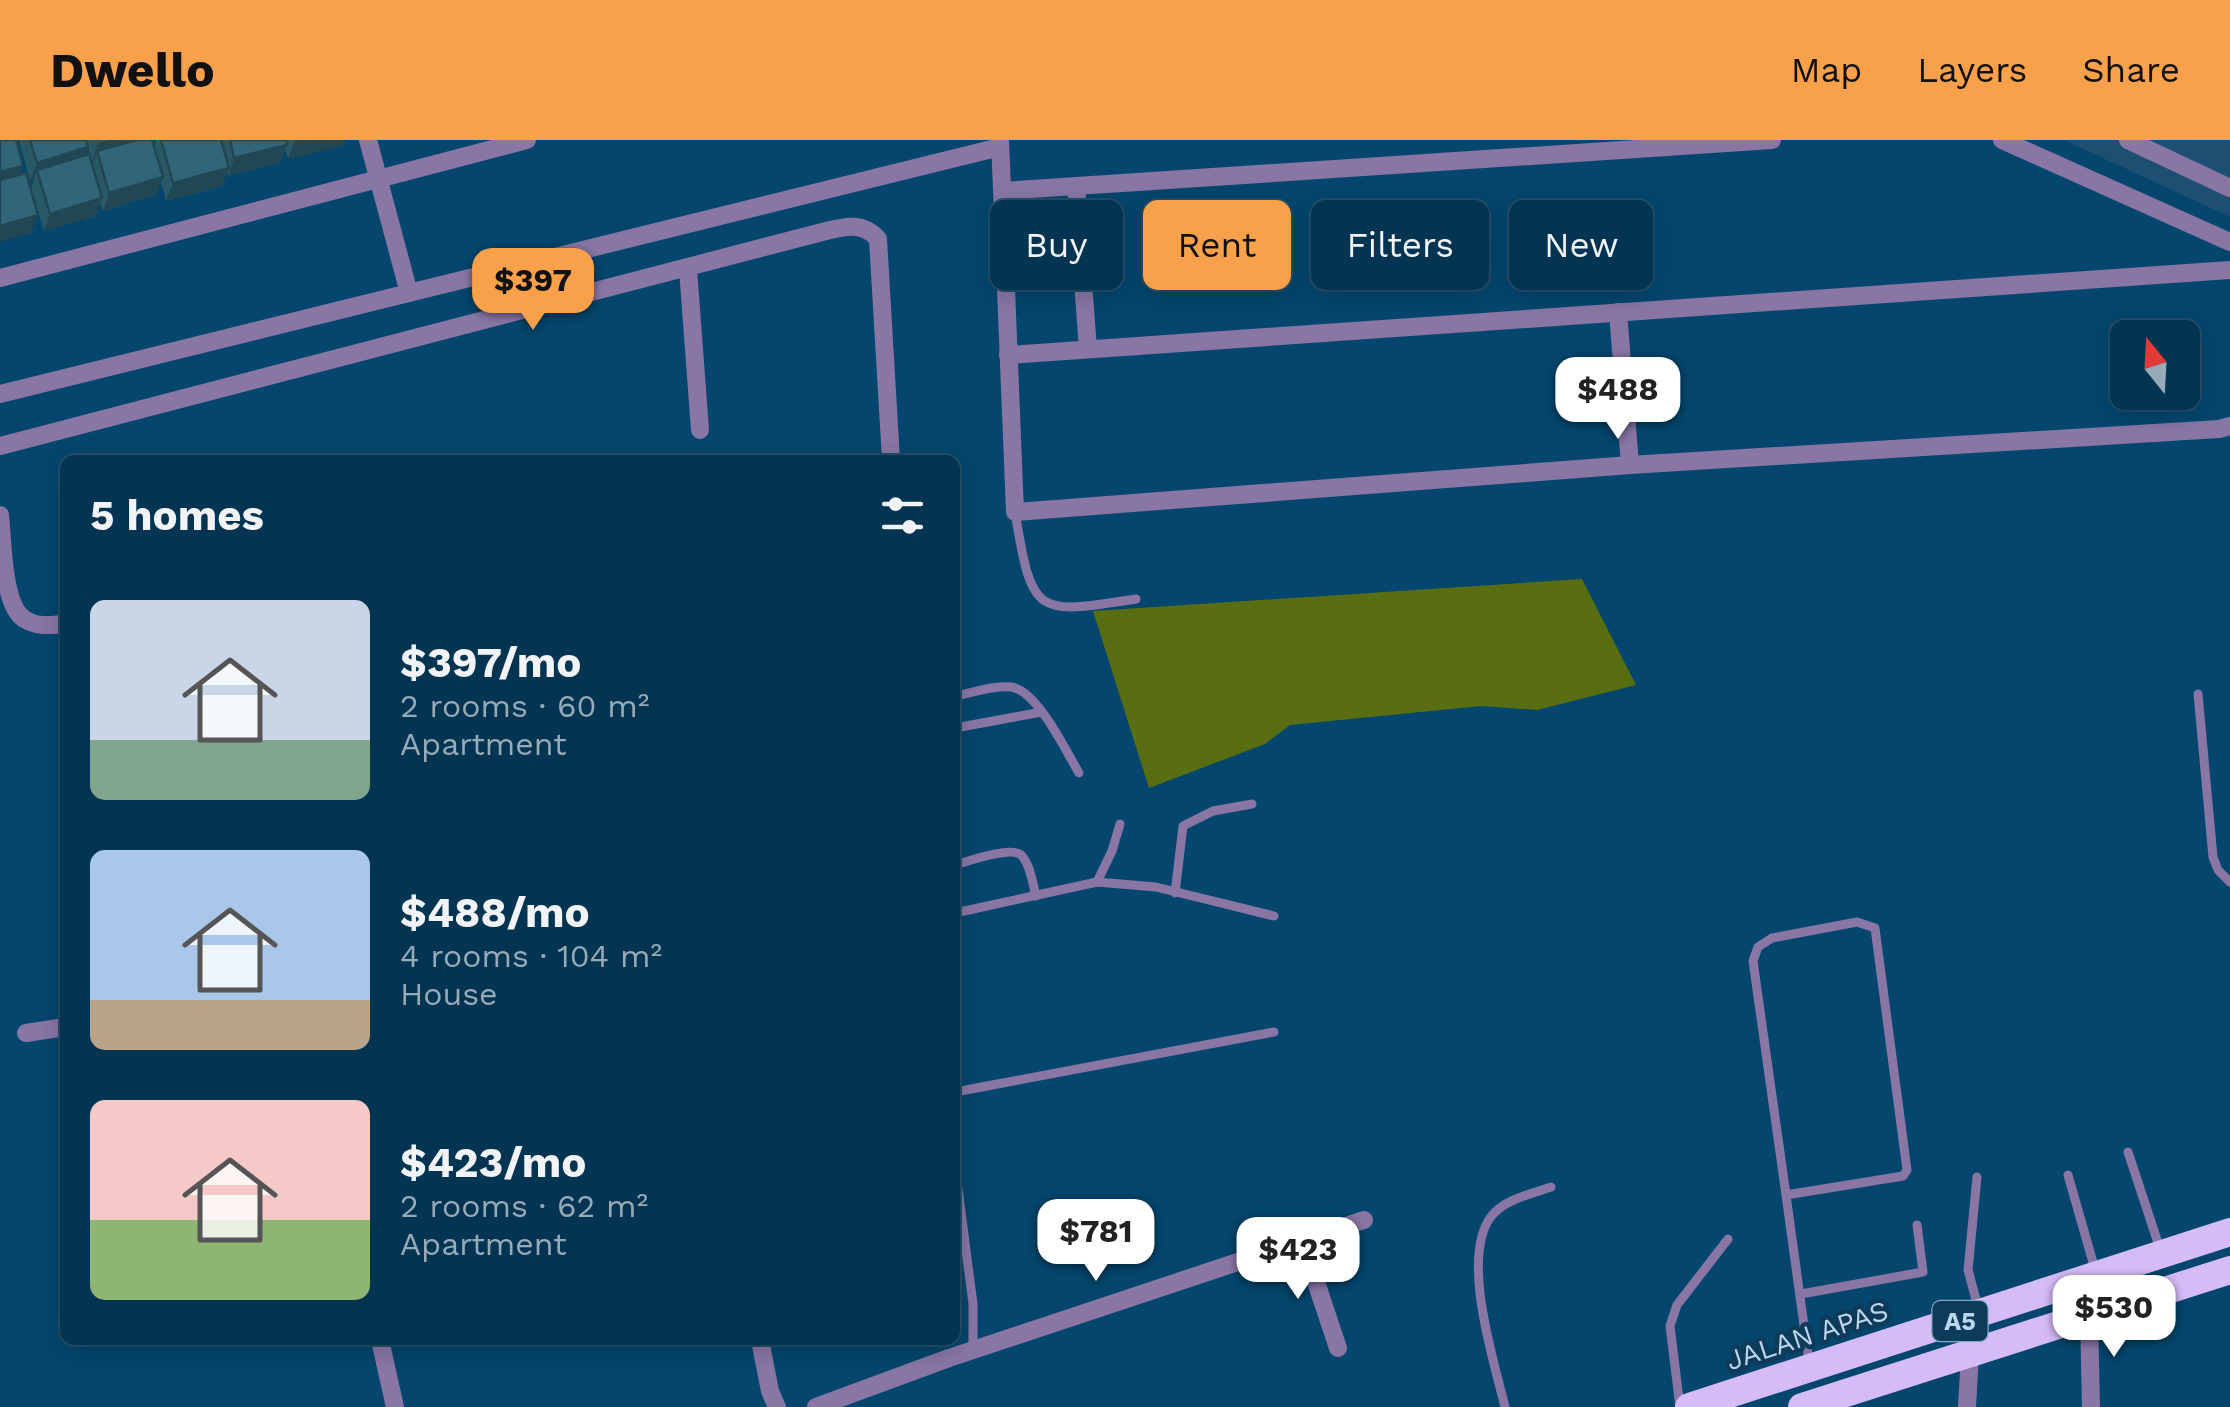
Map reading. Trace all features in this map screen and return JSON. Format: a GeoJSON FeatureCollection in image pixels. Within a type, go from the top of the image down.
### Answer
{"type":"FeatureCollection","features":[{"type":"Feature","properties":{"kind":"highway","name":"JALAN APAS"},"geometry":{"type":"LineString","coordinates":[[1689,1407],[2230,1232]]}},
{"type":"Feature","properties":{"kind":"highway","name":"A5"},"geometry":{"type":"LineString","coordinates":[[1802,1407],[2230,1270]]}},
{"type":"Feature","properties":{"kind":"highway"},"geometry":{"type":"LineString","coordinates":[[1810,1369],[1828,1386],[1865,1388]]}},
{"type":"Feature","properties":{"kind":"street"},"geometry":{"type":"LineString","coordinates":[[368,140],[409,293]]}},
{"type":"Feature","properties":{"kind":"street"},"geometry":{"type":"LineString","coordinates":[[0,278],[527,140]]}},
{"type":"Feature","properties":{"kind":"street"},"geometry":{"type":"LineString","coordinates":[[1002,192],[1772,140]]}},
{"type":"Feature","properties":{"kind":"street"},"geometry":{"type":"LineString","coordinates":[[2002,140],[2230,242]]}},
{"type":"Feature","properties":{"kind":"street"},"geometry":{"type":"LineString","coordinates":[[2128,140],[2230,188]]}},
{"type":"Feature","properties":{"kind":"street"},"geometry":{"type":"LineString","coordinates":[[0,394],[1000,144],[1015,512],[1630,465],[2230,426]]}},
{"type":"Feature","properties":{"kind":"street"},"geometry":{"type":"LineString","coordinates":[[1076,186],[1088,349]]}},
{"type":"Feature","properties":{"kind":"street"},"geometry":{"type":"LineString","coordinates":[[0,446],[844,227],[870,230],[878,239],[891,455]]}},
{"type":"Feature","properties":{"kind":"street"},"geometry":{"type":"LineString","coordinates":[[688,269],[700,430]]}},
{"type":"Feature","properties":{"kind":"street"},"geometry":{"type":"LineString","coordinates":[[1008,354],[2230,270]]}},
{"type":"Feature","properties":{"kind":"street"},"geometry":{"type":"LineString","coordinates":[[1618,312],[1630,465]]}},
{"type":"Feature","properties":{"kind":"street"},"geometry":{"type":"LineString","coordinates":[[0,515],[10,597],[16,612],[40,624],[60,624]]}},
{"type":"Feature","properties":{"kind":"street"},"geometry":{"type":"LineString","coordinates":[[26,1032],[60,1029]]}},
{"type":"Feature","properties":{"kind":"street"},"geometry":{"type":"LineString","coordinates":[[816,1407],[847,1402],[947,1349],[972,1350],[1364,1220]]}},
{"type":"Feature","properties":{"kind":"street"},"geometry":{"type":"LineString","coordinates":[[1302,1240],[1338,1348]]}},
{"type":"Feature","properties":{"kind":"street"},"geometry":{"type":"LineString","coordinates":[[2088,1315],[2091,1407]]}},
{"type":"Feature","properties":{"kind":"street"},"geometry":{"type":"LineString","coordinates":[[381,1345],[395,1407]]}},
{"type":"Feature","properties":{"kind":"street"},"geometry":{"type":"LineString","coordinates":[[761,1345],[777,1407]]}},
{"type":"Feature","properties":{"kind":"street"},"geometry":{"type":"LineString","coordinates":[[1967,1407],[1970,1354]]}},
{"type":"Feature","properties":{"kind":"lane"},"geometry":{"type":"LineString","coordinates":[[1015,512],[1025,573],[1044,600],[1056,608],[1071,609],[1136,599]]}},
{"type":"Feature","properties":{"kind":"lane"},"geometry":{"type":"LineString","coordinates":[[960,695],[1014,687],[1024,691],[1042,712],[1079,772]]}},
{"type":"Feature","properties":{"kind":"lane"},"geometry":{"type":"LineString","coordinates":[[2198,694],[2214,857],[2218,870],[2230,882]]}},
{"type":"Feature","properties":{"kind":"lane"},"geometry":{"type":"LineString","coordinates":[[960,727],[1042,712]]}},
{"type":"Feature","properties":{"kind":"lane"},"geometry":{"type":"LineString","coordinates":[[1175,893],[1184,826],[1212,811],[1252,804]]}},
{"type":"Feature","properties":{"kind":"lane"},"geometry":{"type":"LineString","coordinates":[[1097,882],[1120,824]]}},
{"type":"Feature","properties":{"kind":"lane"},"geometry":{"type":"LineString","coordinates":[[960,864],[1019,853],[1036,896]]}},
{"type":"Feature","properties":{"kind":"lane"},"geometry":{"type":"LineString","coordinates":[[960,912],[1097,882],[1130,883],[1274,916]]}},
{"type":"Feature","properties":{"kind":"lane"},"geometry":{"type":"LineString","coordinates":[[1786,1195],[1903,1176],[1907,1170],[1875,928],[1868,923],[1772,938],[1758,947],[1753,960],[1810,1369]]}},
{"type":"Feature","properties":{"kind":"lane"},"geometry":{"type":"LineString","coordinates":[[960,1091],[1274,1032]]}},
{"type":"Feature","properties":{"kind":"lane"},"geometry":{"type":"LineString","coordinates":[[2128,1152],[2162,1255]]}},
{"type":"Feature","properties":{"kind":"lane"},"geometry":{"type":"LineString","coordinates":[[2068,1174],[2097,1275]]}},
{"type":"Feature","properties":{"kind":"lane"},"geometry":{"type":"LineString","coordinates":[[1977,1177],[1968,1270],[1980,1314]]}},
{"type":"Feature","properties":{"kind":"lane"},"geometry":{"type":"LineString","coordinates":[[1505,1407],[1480,1291],[1482,1241],[1489,1219],[1500,1208],[1552,1187]]}},
{"type":"Feature","properties":{"kind":"lane"},"geometry":{"type":"LineString","coordinates":[[960,1202],[974,1304],[972,1350]]}},
{"type":"Feature","properties":{"kind":"lane"},"geometry":{"type":"LineString","coordinates":[[1801,1294],[1918,1276],[1924,1268],[1918,1225]]}},
{"type":"Feature","properties":{"kind":"lane"},"geometry":{"type":"LineString","coordinates":[[1680,1407],[1670,1326],[1677,1305],[1728,1239]]}},
{"type":"Feature","properties":{"kind":"shaded area"},"geometry":{"type":"Polygon","coordinates":[[[2064,140],[2230,140],[2230,217],[2064,140]]]}},
{"type":"Feature","properties":{"kind":"green space"},"geometry":{"type":"Polygon","coordinates":[[[1582,579],[1636,685],[1537,710],[1481,706],[1290,725],[1265,744],[1149,788],[1093,611],[1582,579]]]}},
{"type":"Feature","properties":{"kind":"building"},"geometry":{"type":"Polygon","coordinates":[[[0,140],[16,140],[23,166],[0,172],[0,140]]]}},
{"type":"Feature","properties":{"kind":"building"},"geometry":{"type":"Polygon","coordinates":[[[30,140],[86,140],[88,147],[37,163],[30,140]]]}},
{"type":"Feature","properties":{"kind":"building"},"geometry":{"type":"Polygon","coordinates":[[[136,140],[152,140],[163,177],[109,193],[97,151],[136,140]]]}},
{"type":"Feature","properties":{"kind":"building"},"geometry":{"type":"Polygon","coordinates":[[[161,140],[221,140],[229,168],[173,183],[161,140]]]}},
{"type":"Feature","properties":{"kind":"building"},"geometry":{"type":"Polygon","coordinates":[[[230,140],[286,140],[287,145],[234,158],[230,140]]]}},
{"type":"Feature","properties":{"kind":"building"},"geometry":{"type":"Polygon","coordinates":[[[89,154],[102,198],[50,214],[37,170],[89,154]]]}},
{"type":"Feature","properties":{"kind":"building"},"geometry":{"type":"Polygon","coordinates":[[[26,173],[38,215],[0,226],[0,180],[26,173]]]}}]}
